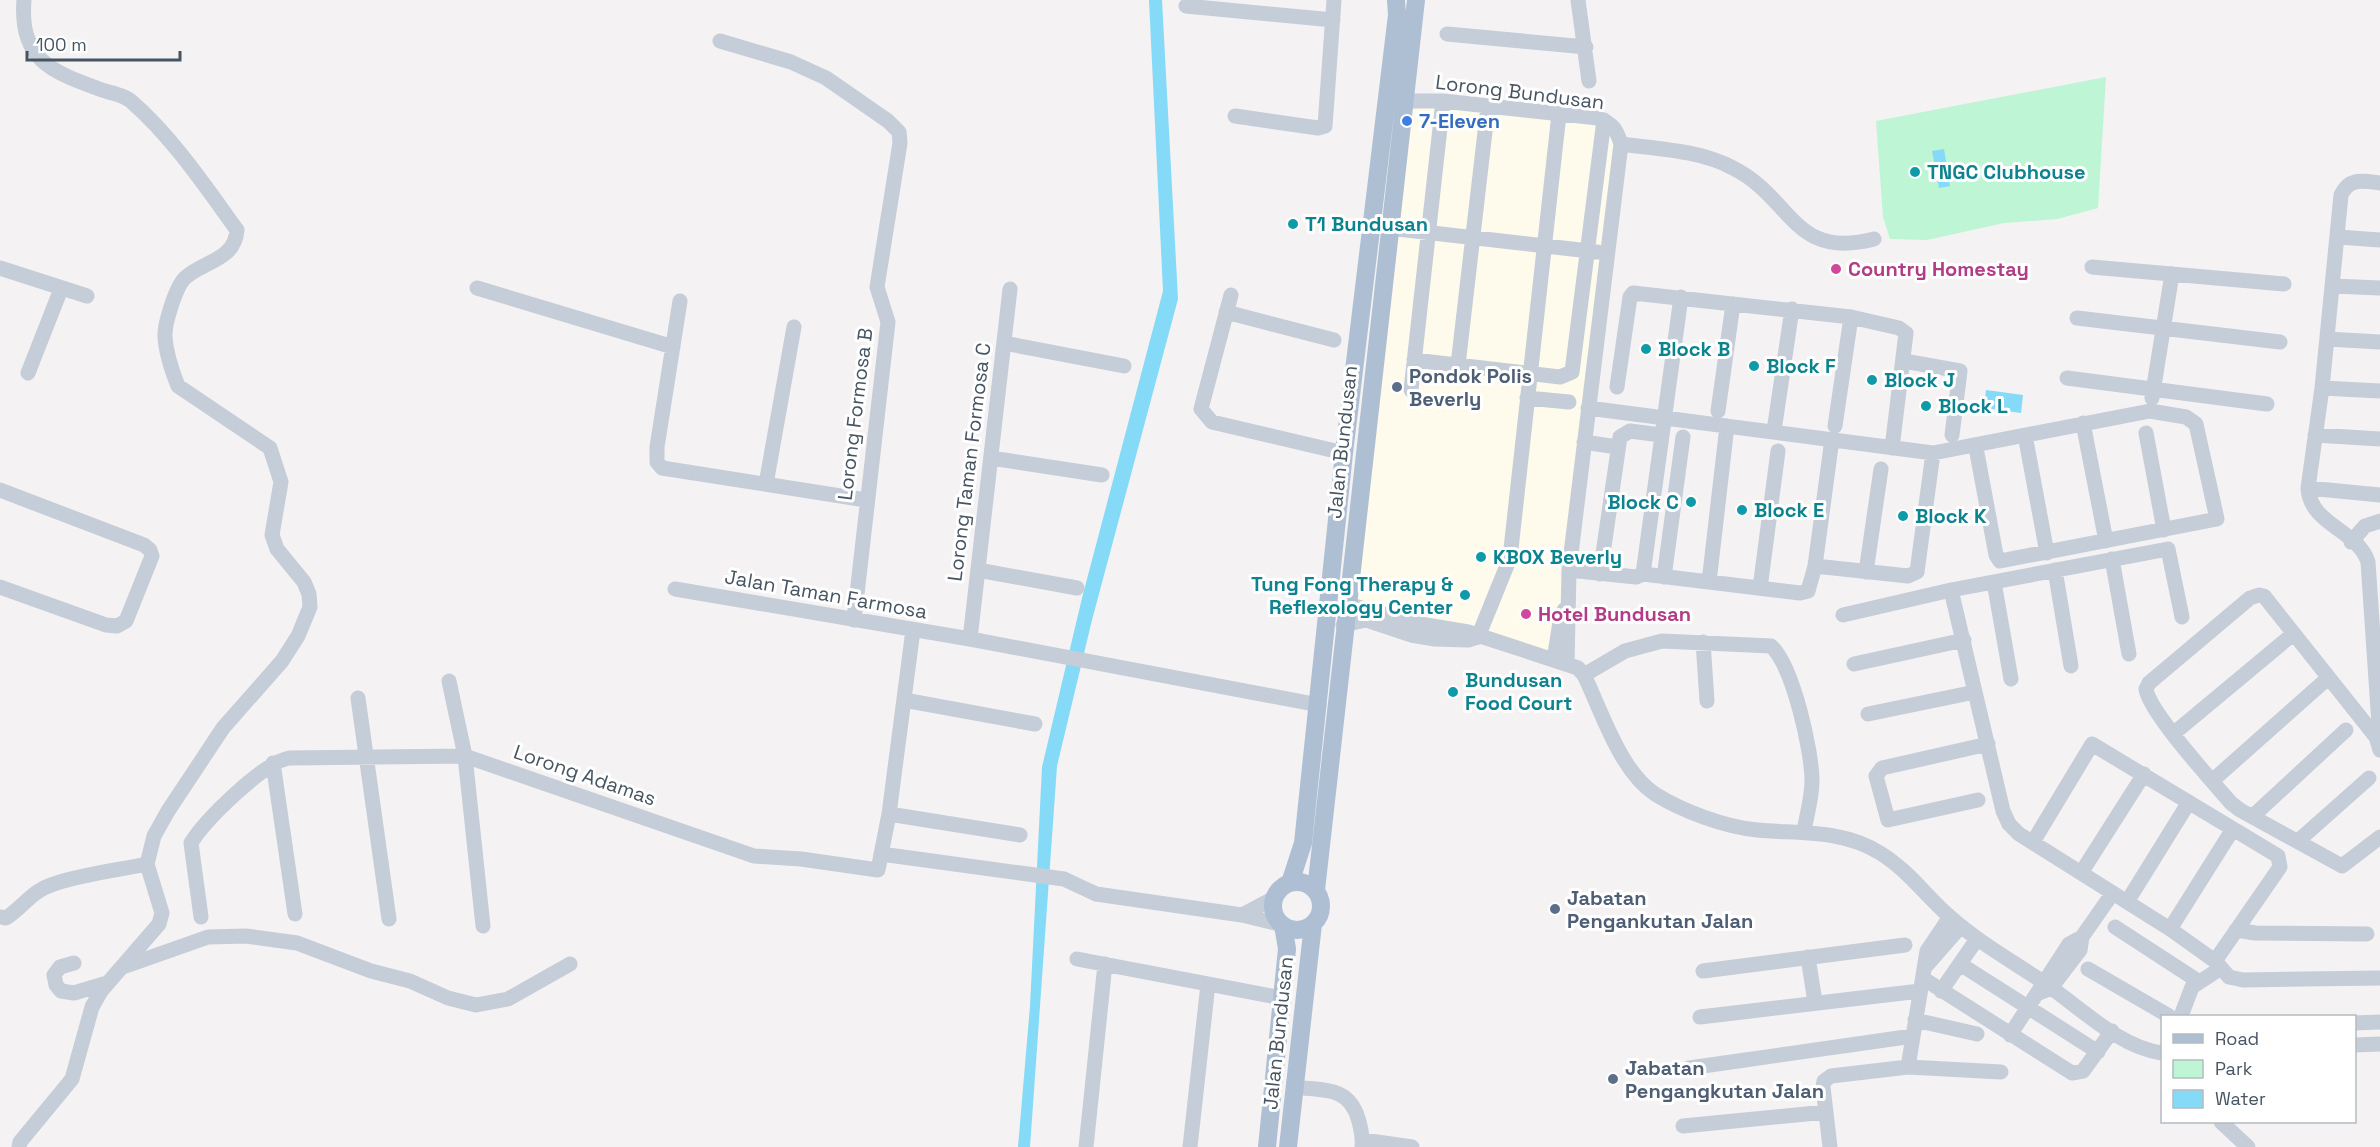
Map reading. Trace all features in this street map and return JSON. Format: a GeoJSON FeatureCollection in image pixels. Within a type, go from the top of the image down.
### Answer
{"type":"FeatureCollection","features":[{"type":"Feature","properties":{"kind":"main road","name":"Jalan Bundusan"},"geometry":{"type":"LineString","coordinates":[[1268,1147],[1287,949],[1283,925],[1274,913],[1274,898],[1283,886],[1290,883],[1303,843],[1323,677],[1344,453],[1397,15],[1396,0]]}},
{"type":"Feature","properties":{"kind":"main road","name":"Jalan Bundusan"},"geometry":{"type":"LineString","coordinates":[[1288,1147],[1313,924],[1321,906],[1316,890],[1343,625],[1416,0]]}},
{"type":"Feature","properties":{"kind":"main road"},"geometry":{"type":"LineString","coordinates":[[1323,677],[1337,614],[1347,604]]}},
{"type":"Feature","properties":{"kind":"main road"},"geometry":{"type":"LineString","coordinates":[[1290,883],[1304,882],[1316,890]]}},
{"type":"Feature","properties":{"kind":"main road","name":"Jalan Bundusan"},"geometry":{"type":"LineString","coordinates":[[1283,925],[1301,929],[1313,924]]}},
{"type":"Feature","properties":{"kind":"street"},"geometry":{"type":"LineString","coordinates":[[20,1147],[20,1142],[72,1079],[92,1007],[107,983],[159,924],[162,913],[147,864],[150,846],[168,811],[223,728],[282,662],[305,621],[310,607],[309,594],[304,582],[277,549],[272,535],[281,482],[270,448],[178,386],[172,371],[165,336],[175,297],[184,278],[224,255],[236,241],[237,230],[189,165],[130,99],[62,76],[32,52],[23,13],[24,0]]}},
{"type":"Feature","properties":{"kind":"street"},"geometry":{"type":"LineString","coordinates":[[1234,116],[1318,128],[1325,126],[1334,0]]}},
{"type":"Feature","properties":{"kind":"street"},"geometry":{"type":"LineString","coordinates":[[1578,0],[1589,81]]}},
{"type":"Feature","properties":{"kind":"street"},"geometry":{"type":"LineString","coordinates":[[1186,6],[1333,20]]}},
{"type":"Feature","properties":{"kind":"street"},"geometry":{"type":"LineString","coordinates":[[1447,34],[1586,47]]}},
{"type":"Feature","properties":{"kind":"street","name":"Lorong Formosa B"},"geometry":{"type":"LineString","coordinates":[[720,41],[812,71],[888,121],[899,132],[900,142],[878,287],[888,322],[854,620]]}},
{"type":"Feature","properties":{"kind":"street","name":"Lorong Bundusan"},"geometry":{"type":"LineString","coordinates":[[1403,101],[1443,101],[1604,120],[1617,131],[1621,144]]}},
{"type":"Feature","properties":{"kind":"street"},"geometry":{"type":"LineString","coordinates":[[1411,390],[1443,101]]}},
{"type":"Feature","properties":{"kind":"street"},"geometry":{"type":"LineString","coordinates":[[1458,365],[1488,106]]}},
{"type":"Feature","properties":{"kind":"street"},"geometry":{"type":"LineString","coordinates":[[1478,637],[1510,558],[1559,114]]}},
{"type":"Feature","properties":{"kind":"street"},"geometry":{"type":"LineString","coordinates":[[1414,360],[1560,377],[1572,372],[1604,120]]}},
{"type":"Feature","properties":{"kind":"street"},"geometry":{"type":"LineString","coordinates":[[1561,662],[1570,623],[1566,607],[1569,570],[1621,144],[1697,155],[1730,166],[1765,189],[1804,232],[1820,241],[1847,244],[1874,239]]}},
{"type":"Feature","properties":{"kind":"street"},"geometry":{"type":"LineString","coordinates":[[2379,734],[2375,576],[2362,548],[2351,542],[2314,510],[2308,498],[2308,488],[2322,388],[2344,188],[2356,181],[2380,183]]}},
{"type":"Feature","properties":{"kind":"street"},"geometry":{"type":"LineString","coordinates":[[1389,228],[1607,253]]}},
{"type":"Feature","properties":{"kind":"street"},"geometry":{"type":"LineString","coordinates":[[2338,237],[2380,240]]}},
{"type":"Feature","properties":{"kind":"street"},"geometry":{"type":"LineString","coordinates":[[0,267],[87,296]]}},
{"type":"Feature","properties":{"kind":"street"},"geometry":{"type":"LineString","coordinates":[[2092,267],[2284,284]]}},
{"type":"Feature","properties":{"kind":"street"},"geometry":{"type":"LineString","coordinates":[[2150,411],[2172,274]]}},
{"type":"Feature","properties":{"kind":"street"},"geometry":{"type":"LineString","coordinates":[[2333,286],[2380,288]]}},
{"type":"Feature","properties":{"kind":"street"},"geometry":{"type":"LineString","coordinates":[[477,288],[673,347]]}},
{"type":"Feature","properties":{"kind":"street"},"geometry":{"type":"LineString","coordinates":[[28,373],[61,289]]}},
{"type":"Feature","properties":{"kind":"street","name":"Lorong Taman Formosa C"},"geometry":{"type":"LineString","coordinates":[[970,639],[1010,289]]}},
{"type":"Feature","properties":{"kind":"street"},"geometry":{"type":"LineString","coordinates":[[1617,387],[1630,297],[1637,293],[1851,317],[1899,328],[1906,333],[1892,448]]}},
{"type":"Feature","properties":{"kind":"street"},"geometry":{"type":"LineString","coordinates":[[1231,295],[1201,410],[1212,422],[1344,453]]}},
{"type":"Feature","properties":{"kind":"street"},"geometry":{"type":"LineString","coordinates":[[1642,574],[1681,297]]}},
{"type":"Feature","properties":{"kind":"street"},"geometry":{"type":"LineString","coordinates":[[680,301],[657,462],[662,468],[866,500]]}},
{"type":"Feature","properties":{"kind":"street"},"geometry":{"type":"LineString","coordinates":[[1718,411],[1733,304]]}},
{"type":"Feature","properties":{"kind":"street"},"geometry":{"type":"LineString","coordinates":[[1774,431],[1792,309]]}},
{"type":"Feature","properties":{"kind":"street"},"geometry":{"type":"LineString","coordinates":[[1226,312],[1334,340]]}},
{"type":"Feature","properties":{"kind":"street"},"geometry":{"type":"LineString","coordinates":[[1569,570],[1636,577],[1642,574],[1664,576],[1805,592],[1810,587],[1815,566],[1851,317]]}},
{"type":"Feature","properties":{"kind":"street"},"geometry":{"type":"LineString","coordinates":[[2077,318],[2280,342]]}},
{"type":"Feature","properties":{"kind":"street"},"geometry":{"type":"LineString","coordinates":[[766,484],[794,327]]}},
{"type":"Feature","properties":{"kind":"street"},"geometry":{"type":"LineString","coordinates":[[2326,339],[2380,342]]}},
{"type":"Feature","properties":{"kind":"street"},"geometry":{"type":"LineString","coordinates":[[1004,343],[1124,366]]}},
{"type":"Feature","properties":{"kind":"street"},"geometry":{"type":"LineString","coordinates":[[1904,361],[1960,371],[1952,435]]}},
{"type":"Feature","properties":{"kind":"street"},"geometry":{"type":"LineString","coordinates":[[2067,378],[2267,404]]}},
{"type":"Feature","properties":{"kind":"street"},"geometry":{"type":"LineString","coordinates":[[2322,388],[2380,391]]}},
{"type":"Feature","properties":{"kind":"street"},"geometry":{"type":"LineString","coordinates":[[1527,398],[1569,402]]}},
{"type":"Feature","properties":{"kind":"street"},"geometry":{"type":"LineString","coordinates":[[1588,408],[1774,431],[1833,433],[1892,448],[1933,453],[2150,411],[2186,417],[2196,424],[2217,519],[2005,561],[1997,559],[1977,453]]}},
{"type":"Feature","properties":{"kind":"street"},"geometry":{"type":"LineString","coordinates":[[2083,423],[2106,541]]}},
{"type":"Feature","properties":{"kind":"street"},"geometry":{"type":"LineString","coordinates":[[1709,582],[1728,426]]}},
{"type":"Feature","properties":{"kind":"street"},"geometry":{"type":"LineString","coordinates":[[1600,574],[1620,437],[1630,431],[1661,435]]}},
{"type":"Feature","properties":{"kind":"street"},"geometry":{"type":"LineString","coordinates":[[2146,433],[2164,530]]}},
{"type":"Feature","properties":{"kind":"street"},"geometry":{"type":"LineString","coordinates":[[2025,435],[2048,553]]}},
{"type":"Feature","properties":{"kind":"street"},"geometry":{"type":"LineString","coordinates":[[2315,435],[2380,439]]}},
{"type":"Feature","properties":{"kind":"street"},"geometry":{"type":"LineString","coordinates":[[1664,576],[1683,437]]}},
{"type":"Feature","properties":{"kind":"street"},"geometry":{"type":"LineString","coordinates":[[1584,442],[1617,447]]}},
{"type":"Feature","properties":{"kind":"street"},"geometry":{"type":"LineString","coordinates":[[1760,588],[1778,451]]}},
{"type":"Feature","properties":{"kind":"street"},"geometry":{"type":"LineString","coordinates":[[1815,566],[1908,576],[1917,572],[1933,453]]}},
{"type":"Feature","properties":{"kind":"street"},"geometry":{"type":"LineString","coordinates":[[991,458],[1102,475]]}},
{"type":"Feature","properties":{"kind":"street"},"geometry":{"type":"LineString","coordinates":[[1866,572],[1881,469]]}},
{"type":"Feature","properties":{"kind":"street"},"geometry":{"type":"LineString","coordinates":[[2308,488],[2380,495]]}},
{"type":"Feature","properties":{"kind":"street"},"geometry":{"type":"LineString","coordinates":[[0,490],[150,550],[152,556],[126,621],[117,626],[106,625],[0,587]]}},
{"type":"Feature","properties":{"kind":"street"},"geometry":{"type":"LineString","coordinates":[[2351,542],[2366,526],[2380,521]]}},
{"type":"Feature","properties":{"kind":"street"},"geometry":{"type":"LineString","coordinates":[[1843,615],[1951,590],[2168,549],[2182,617]]}},
{"type":"Feature","properties":{"kind":"street"},"geometry":{"type":"LineString","coordinates":[[2112,559],[2129,654]]}},
{"type":"Feature","properties":{"kind":"street"},"geometry":{"type":"LineString","coordinates":[[978,570],[1077,588]]}},
{"type":"Feature","properties":{"kind":"street"},"geometry":{"type":"LineString","coordinates":[[2055,570],[2071,666]]}},
{"type":"Feature","properties":{"kind":"street"},"geometry":{"type":"LineString","coordinates":[[1994,582],[2011,679]]}},
{"type":"Feature","properties":{"kind":"street","name":"Jalan Taman Farmosa"},"geometry":{"type":"LineString","coordinates":[[675,589],[970,639],[1319,705]]}},
{"type":"Feature","properties":{"kind":"street"},"geometry":{"type":"LineString","coordinates":[[1951,590],[2003,812],[2009,824],[2112,894],[2170,929],[2218,965],[2229,977],[2243,981],[2380,978]]}},
{"type":"Feature","properties":{"kind":"street"},"geometry":{"type":"LineString","coordinates":[[2379,734],[2328,678],[2264,596],[2259,594],[2250,598],[2149,683],[2147,693],[2173,734],[2231,803],[2342,866],[2380,837]]}},
{"type":"Feature","properties":{"kind":"street"},"geometry":{"type":"LineString","coordinates":[[1347,604],[1420,624],[1468,632],[1578,668],[1584,675],[1626,764],[1656,795],[1717,822],[1758,830],[1804,831],[1838,836],[1879,852],[1916,882],[1955,922],[2044,987],[2140,1047],[2161,1053]]}},
{"type":"Feature","properties":{"kind":"street"},"geometry":{"type":"LineString","coordinates":[[1343,625],[1366,620],[1411,635],[1435,639],[1468,640],[1478,637]]}},
{"type":"Feature","properties":{"kind":"street"},"geometry":{"type":"LineString","coordinates":[[913,630],[889,814],[881,854],[1003,873],[1064,879],[1096,894],[1242,915],[1283,925]]}},
{"type":"Feature","properties":{"kind":"street"},"geometry":{"type":"LineString","coordinates":[[2173,734],[2293,634]]}},
{"type":"Feature","properties":{"kind":"street"},"geometry":{"type":"LineString","coordinates":[[1854,664],[1964,640]]}},
{"type":"Feature","properties":{"kind":"street"},"geometry":{"type":"LineString","coordinates":[[1584,675],[1625,651],[1662,641],[1772,646],[1784,663],[1810,751],[1812,784],[1804,831]]}},
{"type":"Feature","properties":{"kind":"street"},"geometry":{"type":"LineString","coordinates":[[1703,642],[1707,700]]}},
{"type":"Feature","properties":{"kind":"street"},"geometry":{"type":"LineString","coordinates":[[2212,781],[2328,678]]}},
{"type":"Feature","properties":{"kind":"street"},"geometry":{"type":"LineString","coordinates":[[449,681],[465,756],[483,926]]}},
{"type":"Feature","properties":{"kind":"street"},"geometry":{"type":"LineString","coordinates":[[1868,714],[1976,692]]}},
{"type":"Feature","properties":{"kind":"street"},"geometry":{"type":"LineString","coordinates":[[358,698],[389,919]]}},
{"type":"Feature","properties":{"kind":"street"},"geometry":{"type":"LineString","coordinates":[[904,700],[1035,724]]}},
{"type":"Feature","properties":{"kind":"street"},"geometry":{"type":"LineString","coordinates":[[2253,816],[2346,730]]}},
{"type":"Feature","properties":{"kind":"street"},"geometry":{"type":"LineString","coordinates":[[1978,800],[1891,821],[1884,817],[1876,776],[1882,768],[1988,744]]}},
{"type":"Feature","properties":{"kind":"street"},"geometry":{"type":"LineString","coordinates":[[2033,842],[2092,744],[2278,856],[2280,867],[2236,930],[2218,965],[2198,981],[2188,994],[2182,1015]]}},
{"type":"Feature","properties":{"kind":"street","name":"Lorong Adamas"},"geometry":{"type":"LineString","coordinates":[[273,763],[289,758],[368,759],[465,756],[754,856],[801,859],[878,870],[881,854]]}},
{"type":"Feature","properties":{"kind":"street"},"geometry":{"type":"LineString","coordinates":[[201,917],[192,843],[257,774],[273,763],[295,914]]}},
{"type":"Feature","properties":{"kind":"street"},"geometry":{"type":"LineString","coordinates":[[2081,873],[2144,774]]}},
{"type":"Feature","properties":{"kind":"street"},"geometry":{"type":"LineString","coordinates":[[2298,841],[2369,778]]}},
{"type":"Feature","properties":{"kind":"street"},"geometry":{"type":"LineString","coordinates":[[2127,902],[2189,802]]}},
{"type":"Feature","properties":{"kind":"street"},"geometry":{"type":"LineString","coordinates":[[889,814],[1020,835]]}},
{"type":"Feature","properties":{"kind":"street"},"geometry":{"type":"LineString","coordinates":[[2170,929],[2233,829]]}},
{"type":"Feature","properties":{"kind":"street"},"geometry":{"type":"LineString","coordinates":[[0,917],[6,918],[18,910],[31,896],[51,885],[147,864]]}},
{"type":"Feature","properties":{"kind":"street"},"geometry":{"type":"LineString","coordinates":[[2010,1035],[2044,987],[2080,950],[2082,937],[2112,894]]}},
{"type":"Feature","properties":{"kind":"street"},"geometry":{"type":"LineString","coordinates":[[1242,915],[1274,898]]}},
{"type":"Feature","properties":{"kind":"street"},"geometry":{"type":"LineString","coordinates":[[1908,1067],[1923,979],[1955,922]]}},
{"type":"Feature","properties":{"kind":"street"},"geometry":{"type":"LineString","coordinates":[[2115,927],[2198,981]]}},
{"type":"Feature","properties":{"kind":"street"},"geometry":{"type":"LineString","coordinates":[[2236,930],[2254,933],[2367,934]]}},
{"type":"Feature","properties":{"kind":"street"},"geometry":{"type":"LineString","coordinates":[[121,967],[201,939],[246,936],[297,942],[370,971],[410,981],[448,998],[476,1005],[508,999],[570,964]]}},
{"type":"Feature","properties":{"kind":"street"},"geometry":{"type":"LineString","coordinates":[[1941,991],[1977,939]]}},
{"type":"Feature","properties":{"kind":"street"},"geometry":{"type":"LineString","coordinates":[[1703,971],[1905,945]]}},
{"type":"Feature","properties":{"kind":"street"},"geometry":{"type":"LineString","coordinates":[[1808,957],[1815,1002]]}},
{"type":"Feature","properties":{"kind":"street"},"geometry":{"type":"LineString","coordinates":[[1077,959],[1282,998]]}},
{"type":"Feature","properties":{"kind":"street"},"geometry":{"type":"LineString","coordinates":[[74,963],[60,967],[54,975],[56,985],[61,991],[74,993],[107,983]]}},
{"type":"Feature","properties":{"kind":"street"},"geometry":{"type":"LineString","coordinates":[[1086,1147],[1105,964]]}},
{"type":"Feature","properties":{"kind":"street"},"geometry":{"type":"LineString","coordinates":[[1960,964],[2098,1052]]}},
{"type":"Feature","properties":{"kind":"street"},"geometry":{"type":"LineString","coordinates":[[2088,969],[2166,1015]]}},
{"type":"Feature","properties":{"kind":"street"},"geometry":{"type":"LineString","coordinates":[[1700,1017],[1815,1002],[1923,979],[2072,1073],[2083,1071],[2112,1031]]}},
{"type":"Feature","properties":{"kind":"street"},"geometry":{"type":"LineString","coordinates":[[1190,1147],[1208,984]]}},
{"type":"Feature","properties":{"kind":"street"},"geometry":{"type":"LineString","coordinates":[[1915,1020],[1977,1034]]}},
{"type":"Feature","properties":{"kind":"street"},"geometry":{"type":"LineString","coordinates":[[2356,1023],[2380,1022]]}},
{"type":"Feature","properties":{"kind":"street"},"geometry":{"type":"LineString","coordinates":[[1689,1068],[1913,1036]]}},
{"type":"Feature","properties":{"kind":"street"},"geometry":{"type":"LineString","coordinates":[[2356,1046],[2380,1044]]}},
{"type":"Feature","properties":{"kind":"street"},"geometry":{"type":"LineString","coordinates":[[1830,1147],[1823,1087],[1824,1081],[1831,1076],[1908,1067],[2001,1072]]}},
{"type":"Feature","properties":{"kind":"street"},"geometry":{"type":"LineString","coordinates":[[1295,1087],[1340,1093],[1349,1098],[1354,1106],[1362,1144],[1412,1147]]}},
{"type":"Feature","properties":{"kind":"street"},"geometry":{"type":"LineString","coordinates":[[1683,1126],[1826,1112]]}},
{"type":"Feature","properties":{"kind":"street"},"geometry":{"type":"LineString","coordinates":[[2222,1123],[2248,1147]]}},
{"type":"Feature","properties":{"kind":"shaded area"},"geometry":{"type":"Polygon","coordinates":[[[1403,101],[1598,118],[1617,131],[1560,658],[1347,604],[1403,101]]]}},
{"type":"Feature","properties":{"kind":"green space"},"geometry":{"type":"Polygon","coordinates":[[[2106,77],[2098,208],[2057,219],[2004,223],[1927,240],[1890,239],[1883,217],[1876,121],[2106,77]]]}},
{"type":"Feature","properties":{"kind":"water"},"geometry":{"type":"Polygon","coordinates":[[[1149,0],[1162,0],[1178,299],[1092,620],[1057,766],[1030,1147],[1018,1147],[1030,1006],[1042,767],[1082,598],[1163,291],[1149,0]]]}},
{"type":"Feature","properties":{"kind":"water"},"geometry":{"type":"Polygon","coordinates":[[[1944,149],[1950,186],[1939,188],[1932,151],[1944,149]]]}},
{"type":"Feature","properties":{"kind":"water"},"geometry":{"type":"Polygon","coordinates":[[[1986,390],[2023,395],[2021,413],[1984,408],[1986,390]]]}},
{"type":"Feature","properties":{"kind":"place","name":"7-Eleven"},"geometry":{"type":"Point","coordinates":[1407,121]}},
{"type":"Feature","properties":{"kind":"place","name":"TNGC Clubhouse"},"geometry":{"type":"Point","coordinates":[1915,172]}},
{"type":"Feature","properties":{"kind":"place","name":"T1 Bundusan"},"geometry":{"type":"Point","coordinates":[1293,224]}},
{"type":"Feature","properties":{"kind":"place","name":"Country Homestay"},"geometry":{"type":"Point","coordinates":[1836,269]}},
{"type":"Feature","properties":{"kind":"place","name":"Block B"},"geometry":{"type":"Point","coordinates":[1646,349]}},
{"type":"Feature","properties":{"kind":"place","name":"Block F"},"geometry":{"type":"Point","coordinates":[1754,366]}},
{"type":"Feature","properties":{"kind":"place","name":"Block J"},"geometry":{"type":"Point","coordinates":[1872,380]}},
{"type":"Feature","properties":{"kind":"place","name":"Pondok Polis Beverly"},"geometry":{"type":"Point","coordinates":[1397,387]}},
{"type":"Feature","properties":{"kind":"place","name":"Block L"},"geometry":{"type":"Point","coordinates":[1926,406]}},
{"type":"Feature","properties":{"kind":"place","name":"Block C"},"geometry":{"type":"Point","coordinates":[1691,502]}},
{"type":"Feature","properties":{"kind":"place","name":"Block E"},"geometry":{"type":"Point","coordinates":[1742,510]}},
{"type":"Feature","properties":{"kind":"place","name":"Block K"},"geometry":{"type":"Point","coordinates":[1903,516]}},
{"type":"Feature","properties":{"kind":"place","name":"KBOX Beverly"},"geometry":{"type":"Point","coordinates":[1481,557]}},
{"type":"Feature","properties":{"kind":"place","name":"Tung Fong Therapy & Reflexology Center"},"geometry":{"type":"Point","coordinates":[1465,595]}},
{"type":"Feature","properties":{"kind":"place","name":"Hotel Bundusan"},"geometry":{"type":"Point","coordinates":[1526,614]}},
{"type":"Feature","properties":{"kind":"place","name":"Bundusan Food Court"},"geometry":{"type":"Point","coordinates":[1453,692]}},
{"type":"Feature","properties":{"kind":"place","name":"Jabatan Pengankutan Jalan"},"geometry":{"type":"Point","coordinates":[1555,909]}},
{"type":"Feature","properties":{"kind":"place","name":"Jabatan Pengangkutan Jalan"},"geometry":{"type":"Point","coordinates":[1613,1079]}}]}
